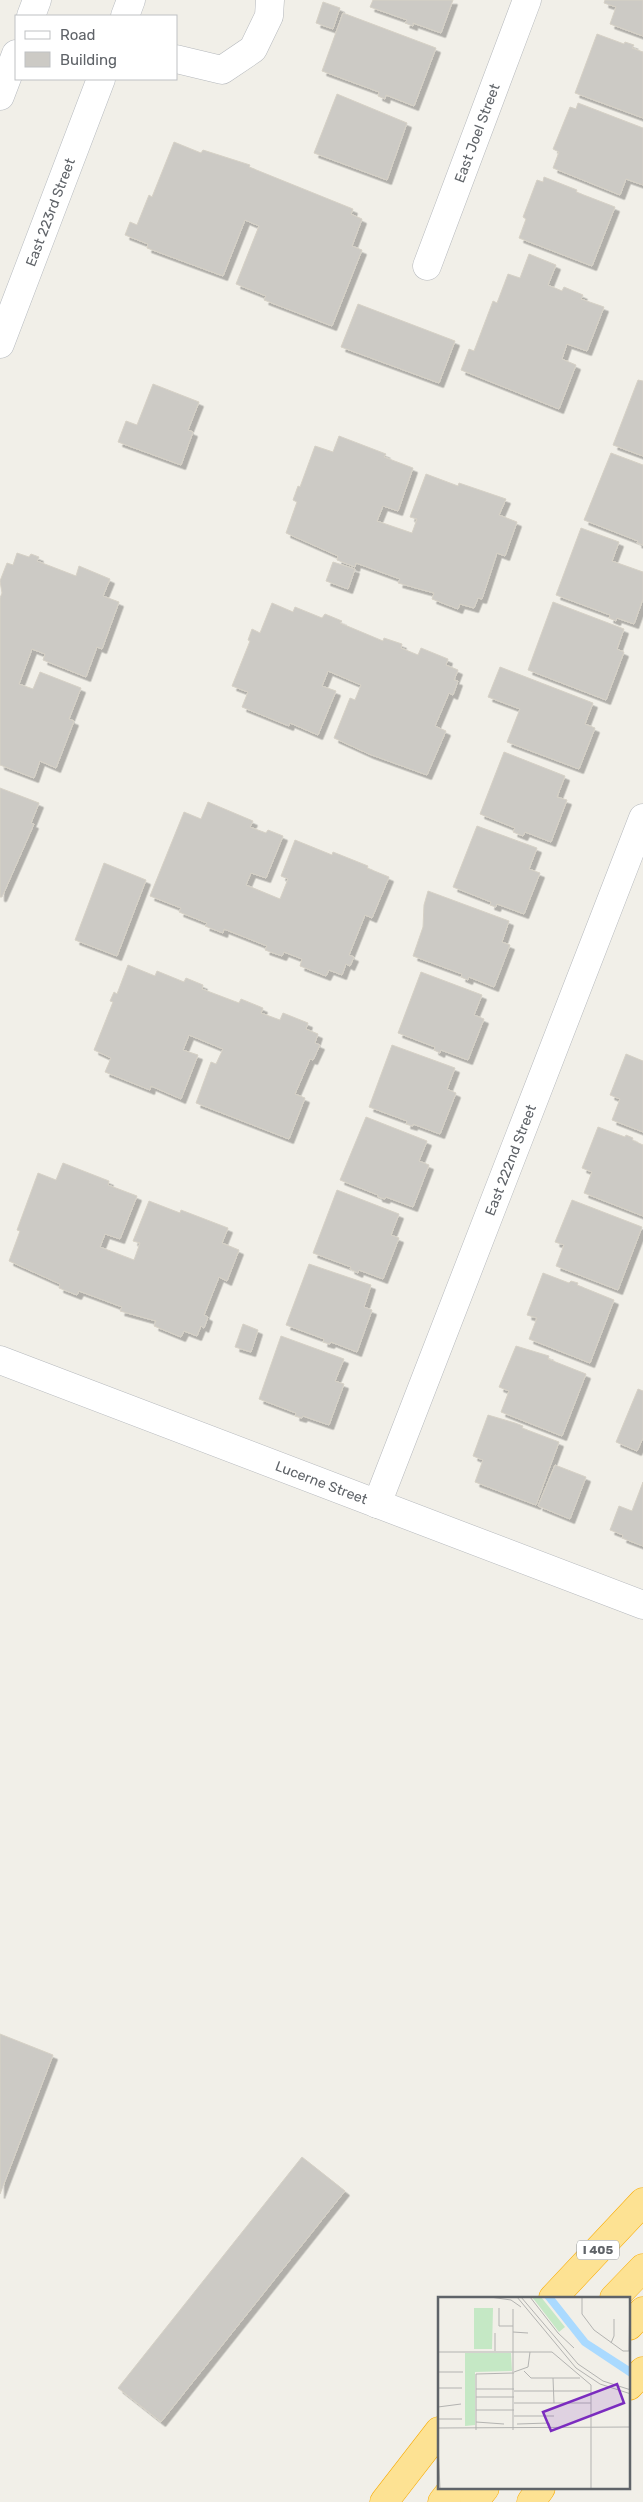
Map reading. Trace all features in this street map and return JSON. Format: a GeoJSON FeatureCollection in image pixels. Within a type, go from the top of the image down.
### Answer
{"type":"FeatureCollection","features":[{"type":"Feature","properties":{"kind":"highway","name":"I 405"},"geometry":{"type":"LineString","coordinates":[[555,2297],[643,2202]]}},
{"type":"Feature","properties":{"kind":"highway"},"geometry":{"type":"LineString","coordinates":[[615,2297],[643,2268]]}},
{"type":"Feature","properties":{"kind":"highway"},"geometry":{"type":"LineString","coordinates":[[630,2325],[643,2311]]}},
{"type":"Feature","properties":{"kind":"highway"},"geometry":{"type":"LineString","coordinates":[[630,2385],[643,2370]]}},
{"type":"Feature","properties":{"kind":"highway"},"geometry":{"type":"LineString","coordinates":[[384,2502],[438,2432]]}},
{"type":"Feature","properties":{"kind":"highway"},"geometry":{"type":"LineString","coordinates":[[442,2502],[451,2490]]}},
{"type":"Feature","properties":{"kind":"highway"},"geometry":{"type":"LineString","coordinates":[[474,2502],[483,2490]]}},
{"type":"Feature","properties":{"kind":"highway"},"geometry":{"type":"LineString","coordinates":[[531,2502],[540,2490]]}},
{"type":"Feature","properties":{"kind":"street"},"geometry":{"type":"LineString","coordinates":[[125,15],[131,0]]}},
{"type":"Feature","properties":{"kind":"street"},"geometry":{"type":"LineString","coordinates":[[178,59],[222,70],[253,49],[269,16],[270,0]]}},
{"type":"Feature","properties":{"kind":"street","name":"East Joel Street"},"geometry":{"type":"LineString","coordinates":[[426,266],[527,0]]}},
{"type":"Feature","properties":{"kind":"street"},"geometry":{"type":"LineString","coordinates":[[0,96],[15,57]]}},
{"type":"Feature","properties":{"kind":"street","name":"East 223rd Street"},"geometry":{"type":"LineString","coordinates":[[0,344],[101,80]]}},
{"type":"Feature","properties":{"kind":"street","name":"East 222nd Street"},"geometry":{"type":"LineString","coordinates":[[377,1504],[643,818]]}},
{"type":"Feature","properties":{"kind":"street","name":"Lucerne Street"},"geometry":{"type":"LineString","coordinates":[[0,1360],[643,1605]]}},
{"type":"Feature","properties":{"kind":"building"},"geometry":{"type":"Polygon","coordinates":[[[373,0],[453,0],[441,33],[413,23],[413,26],[405,23],[407,20],[370,7],[373,0]]]}},
{"type":"Feature","properties":{"kind":"building"},"geometry":{"type":"Polygon","coordinates":[[[605,0],[643,0],[643,36],[610,24],[616,7],[604,3],[605,0]]]}},
{"type":"Feature","properties":{"kind":"building"},"geometry":{"type":"Polygon","coordinates":[[[323,2],[340,8],[333,29],[316,23],[323,2]]]}},
{"type":"Feature","properties":{"kind":"building"},"geometry":{"type":"Polygon","coordinates":[[[343,13],[436,48],[414,106],[386,95],[385,99],[378,96],[379,92],[322,71],[343,13]]]}},
{"type":"Feature","properties":{"kind":"building"},"geometry":{"type":"Polygon","coordinates":[[[597,34],[624,44],[625,42],[634,45],[632,48],[643,52],[643,118],[575,93],[597,34]]]}},
{"type":"Feature","properties":{"kind":"building"},"geometry":{"type":"Polygon","coordinates":[[[337,94],[407,123],[387,180],[314,153],[337,94]]]}},
{"type":"Feature","properties":{"kind":"building"},"geometry":{"type":"Polygon","coordinates":[[[578,103],[643,128],[643,185],[626,179],[620,195],[553,168],[559,152],[553,149],[570,107],[576,109],[578,103]]]}},
{"type":"Feature","properties":{"kind":"building"},"geometry":{"type":"Polygon","coordinates":[[[174,142],[201,153],[203,150],[250,165],[249,167],[353,209],[351,214],[362,219],[352,246],[362,250],[332,326],[264,300],[266,296],[236,284],[259,226],[245,220],[223,276],[147,248],[148,244],[125,235],[130,222],[137,225],[149,195],[152,197],[174,142]]]}},
{"type":"Feature","properties":{"kind":"building"},"geometry":{"type":"Polygon","coordinates":[[[544,177],[615,207],[592,266],[519,238],[526,219],[523,217],[537,180],[543,182],[544,177]]]}},
{"type":"Feature","properties":{"kind":"building"},"geometry":{"type":"Polygon","coordinates":[[[529,254],[556,265],[548,285],[562,291],[564,287],[583,295],[581,299],[604,307],[587,351],[567,344],[562,359],[576,365],[559,409],[461,370],[469,349],[474,351],[493,301],[497,303],[508,274],[520,278],[529,254]]]}},
{"type":"Feature","properties":{"kind":"building"},"geometry":{"type":"Polygon","coordinates":[[[358,304],[455,341],[439,383],[341,347],[358,304]]]}},
{"type":"Feature","properties":{"kind":"building"},"geometry":{"type":"Polygon","coordinates":[[[638,380],[643,381],[643,456],[613,445],[638,380]]]}},
{"type":"Feature","properties":{"kind":"building"},"geometry":{"type":"Polygon","coordinates":[[[153,384],[199,402],[188,430],[193,432],[181,465],[118,442],[126,421],[137,425],[153,384]]]}},
{"type":"Feature","properties":{"kind":"building"},"geometry":{"type":"Polygon","coordinates":[[[339,436],[386,454],[384,457],[413,468],[398,511],[383,506],[377,521],[412,533],[417,519],[410,517],[426,474],[458,486],[459,483],[506,499],[499,515],[517,522],[505,556],[497,553],[482,599],[478,598],[474,608],[460,604],[458,609],[432,599],[434,593],[398,583],[400,579],[356,563],[355,567],[337,560],[338,556],[286,533],[297,502],[293,500],[298,486],[300,487],[315,446],[333,452],[339,436]]]}},
{"type":"Feature","properties":{"kind":"building"},"geometry":{"type":"Polygon","coordinates":[[[611,453],[643,465],[643,545],[637,543],[638,541],[584,520],[611,453]]]}},
{"type":"Feature","properties":{"kind":"building"},"geometry":{"type":"Polygon","coordinates":[[[581,528],[619,542],[612,561],[643,572],[643,599],[634,624],[617,618],[616,621],[609,618],[610,615],[556,595],[581,528]]]}},
{"type":"Feature","properties":{"kind":"building"},"geometry":{"type":"Polygon","coordinates":[[[17,553],[29,557],[31,554],[39,557],[37,561],[76,576],[79,566],[110,579],[103,596],[119,602],[102,649],[97,647],[86,677],[43,660],[45,654],[32,649],[19,684],[33,689],[40,672],[81,688],[69,719],[74,721],[56,768],[40,761],[34,778],[0,765],[0,598],[2,593],[0,581],[7,563],[13,565],[17,553]]]}},
{"type":"Feature","properties":{"kind":"building"},"geometry":{"type":"Polygon","coordinates":[[[333,562],[355,569],[348,589],[326,581],[333,562]]]}},
{"type":"Feature","properties":{"kind":"building"},"geometry":{"type":"Polygon","coordinates":[[[553,602],[624,629],[617,649],[624,652],[606,700],[528,670],[553,602]]]}},
{"type":"Feature","properties":{"kind":"building"},"geometry":{"type":"Polygon","coordinates":[[[272,603],[293,612],[295,607],[322,618],[325,614],[342,621],[340,623],[383,641],[384,638],[402,644],[401,648],[418,655],[421,648],[448,659],[446,665],[458,670],[454,680],[458,681],[453,695],[449,693],[435,726],[446,731],[427,775],[369,754],[334,738],[350,698],[355,700],[361,685],[328,671],[322,686],[336,691],[318,735],[290,723],[289,726],[242,707],[248,692],[232,686],[250,641],[248,640],[252,629],[260,633],[272,603]]]}},
{"type":"Feature","properties":{"kind":"building"},"geometry":{"type":"Polygon","coordinates":[[[500,667],[593,703],[585,724],[595,728],[579,769],[507,742],[520,709],[488,697],[500,667]]]}},
{"type":"Feature","properties":{"kind":"building"},"geometry":{"type":"Polygon","coordinates":[[[504,752],[565,776],[557,797],[567,800],[551,842],[525,832],[523,836],[513,832],[515,828],[480,814],[504,752]]]}},
{"type":"Feature","properties":{"kind":"building"},"geometry":{"type":"Polygon","coordinates":[[[0,788],[39,803],[31,823],[34,824],[2,897],[0,897],[0,788]]]}},
{"type":"Feature","properties":{"kind":"building"},"geometry":{"type":"Polygon","coordinates":[[[208,802],[253,821],[250,827],[266,833],[268,830],[283,836],[266,878],[251,873],[246,885],[280,899],[288,879],[281,876],[295,840],[332,855],[333,852],[389,877],[372,918],[365,915],[349,955],[354,957],[350,966],[346,964],[342,975],[329,970],[326,976],[300,966],[302,959],[284,952],[282,956],[265,950],[267,946],[224,929],[223,933],[205,926],[207,923],[179,912],[181,908],[150,896],[184,812],[201,819],[208,802]]]}},
{"type":"Feature","properties":{"kind":"building"},"geometry":{"type":"Polygon","coordinates":[[[477,826],[537,848],[529,869],[540,873],[524,914],[497,904],[496,907],[490,905],[491,902],[453,887],[477,826]]]}},
{"type":"Feature","properties":{"kind":"building"},"geometry":{"type":"Polygon","coordinates":[[[104,863],[146,880],[117,956],[75,940],[104,863]]]}},
{"type":"Feature","properties":{"kind":"building"},"geometry":{"type":"Polygon","coordinates":[[[428,891],[509,921],[502,942],[510,945],[494,987],[469,977],[468,980],[461,977],[462,974],[413,956],[423,927],[424,905],[428,891]]]}},
{"type":"Feature","properties":{"kind":"building"},"geometry":{"type":"Polygon","coordinates":[[[128,965],[155,976],[157,971],[184,982],[186,978],[203,985],[202,989],[239,1003],[241,999],[263,1008],[261,1013],[280,1020],[283,1013],[308,1023],[306,1029],[318,1034],[315,1043],[320,1045],[313,1060],[310,1059],[295,1094],[305,1098],[289,1139],[196,1103],[211,1062],[216,1064],[223,1049],[189,1035],[183,1050],[198,1055],[181,1099],[151,1086],[150,1090],[105,1072],[111,1058],[94,1050],[113,1002],[110,1001],[114,992],[117,994],[128,965]]]}},
{"type":"Feature","properties":{"kind":"building"},"geometry":{"type":"Polygon","coordinates":[[[421,972],[482,995],[474,1015],[484,1019],[468,1060],[441,1050],[440,1053],[434,1050],[435,1047],[398,1033],[421,972]]]}},
{"type":"Feature","properties":{"kind":"building"},"geometry":{"type":"Polygon","coordinates":[[[392,1045],[455,1068],[447,1089],[456,1093],[440,1134],[413,1124],[413,1126],[406,1124],[407,1121],[369,1107],[392,1045]]]}},
{"type":"Feature","properties":{"kind":"building"},"geometry":{"type":"Polygon","coordinates":[[[626,1054],[643,1061],[643,1132],[612,1120],[620,1099],[610,1095],[626,1054]]]}},
{"type":"Feature","properties":{"kind":"building"},"geometry":{"type":"Polygon","coordinates":[[[366,1117],[427,1141],[419,1161],[429,1165],[413,1207],[386,1197],[385,1199],[378,1197],[378,1195],[340,1180],[366,1117]]]}},
{"type":"Feature","properties":{"kind":"building"},"geometry":{"type":"Polygon","coordinates":[[[598,1127],[625,1137],[626,1135],[643,1145],[643,1216],[584,1193],[592,1172],[582,1168],[598,1127]]]}},
{"type":"Feature","properties":{"kind":"building"},"geometry":{"type":"Polygon","coordinates":[[[63,1163],[109,1181],[108,1185],[137,1196],[120,1239],[105,1234],[100,1247],[134,1260],[140,1243],[133,1241],[149,1201],[180,1213],[181,1210],[228,1228],[222,1243],[239,1250],[227,1281],[219,1277],[204,1315],[208,1317],[204,1328],[201,1326],[197,1336],[184,1331],[181,1337],[154,1326],[156,1321],[120,1311],[122,1307],[79,1291],[77,1295],[59,1288],[60,1284],[9,1261],[20,1231],[17,1230],[38,1173],[56,1180],[63,1163]]]}},
{"type":"Feature","properties":{"kind":"building"},"geometry":{"type":"Polygon","coordinates":[[[337,1190],[399,1214],[391,1235],[399,1238],[383,1279],[359,1270],[358,1273],[350,1269],[351,1267],[313,1253],[337,1190]]]}},
{"type":"Feature","properties":{"kind":"building"},"geometry":{"type":"Polygon","coordinates":[[[572,1200],[642,1227],[618,1290],[556,1266],[564,1245],[555,1242],[572,1200]]]}},
{"type":"Feature","properties":{"kind":"building"},"geometry":{"type":"Polygon","coordinates":[[[309,1264],[371,1285],[364,1307],[372,1310],[357,1352],[331,1342],[330,1344],[323,1342],[324,1339],[286,1325],[309,1264]]]}},
{"type":"Feature","properties":{"kind":"building"},"geometry":{"type":"Polygon","coordinates":[[[543,1273],[569,1283],[571,1281],[578,1283],[577,1285],[614,1300],[590,1363],[529,1339],[537,1318],[527,1315],[543,1273]]]}},
{"type":"Feature","properties":{"kind":"building"},"geometry":{"type":"Polygon","coordinates":[[[243,1324],[258,1330],[251,1352],[235,1347],[243,1324]]]}},
{"type":"Feature","properties":{"kind":"building"},"geometry":{"type":"Polygon","coordinates":[[[281,1336],[344,1359],[335,1381],[344,1384],[329,1425],[303,1416],[302,1418],[295,1416],[296,1413],[259,1399],[281,1336]]]}},
{"type":"Feature","properties":{"kind":"building"},"geometry":{"type":"Polygon","coordinates":[[[516,1346],[549,1356],[548,1359],[586,1374],[562,1436],[501,1412],[509,1391],[499,1387],[516,1346]]]}},
{"type":"Feature","properties":{"kind":"building"},"geometry":{"type":"Polygon","coordinates":[[[638,1389],[643,1391],[643,1438],[637,1451],[616,1442],[638,1389]]]}},
{"type":"Feature","properties":{"kind":"building"},"geometry":{"type":"Polygon","coordinates":[[[488,1415],[523,1426],[522,1428],[559,1442],[536,1505],[475,1482],[483,1460],[473,1456],[488,1415]]]}},
{"type":"Feature","properties":{"kind":"building"},"geometry":{"type":"Polygon","coordinates":[[[555,1465],[586,1477],[570,1519],[538,1506],[555,1465]]]}},
{"type":"Feature","properties":{"kind":"building"},"geometry":{"type":"Polygon","coordinates":[[[643,1482],[643,1546],[622,1538],[623,1535],[610,1530],[619,1506],[632,1511],[643,1482]]]}},
{"type":"Feature","properties":{"kind":"building"},"geometry":{"type":"Polygon","coordinates":[[[0,2034],[53,2055],[0,2194],[0,2034]]]}},
{"type":"Feature","properties":{"kind":"building"},"geometry":{"type":"Polygon","coordinates":[[[302,2157],[345,2191],[161,2422],[118,2388],[302,2157]]]}}]}
